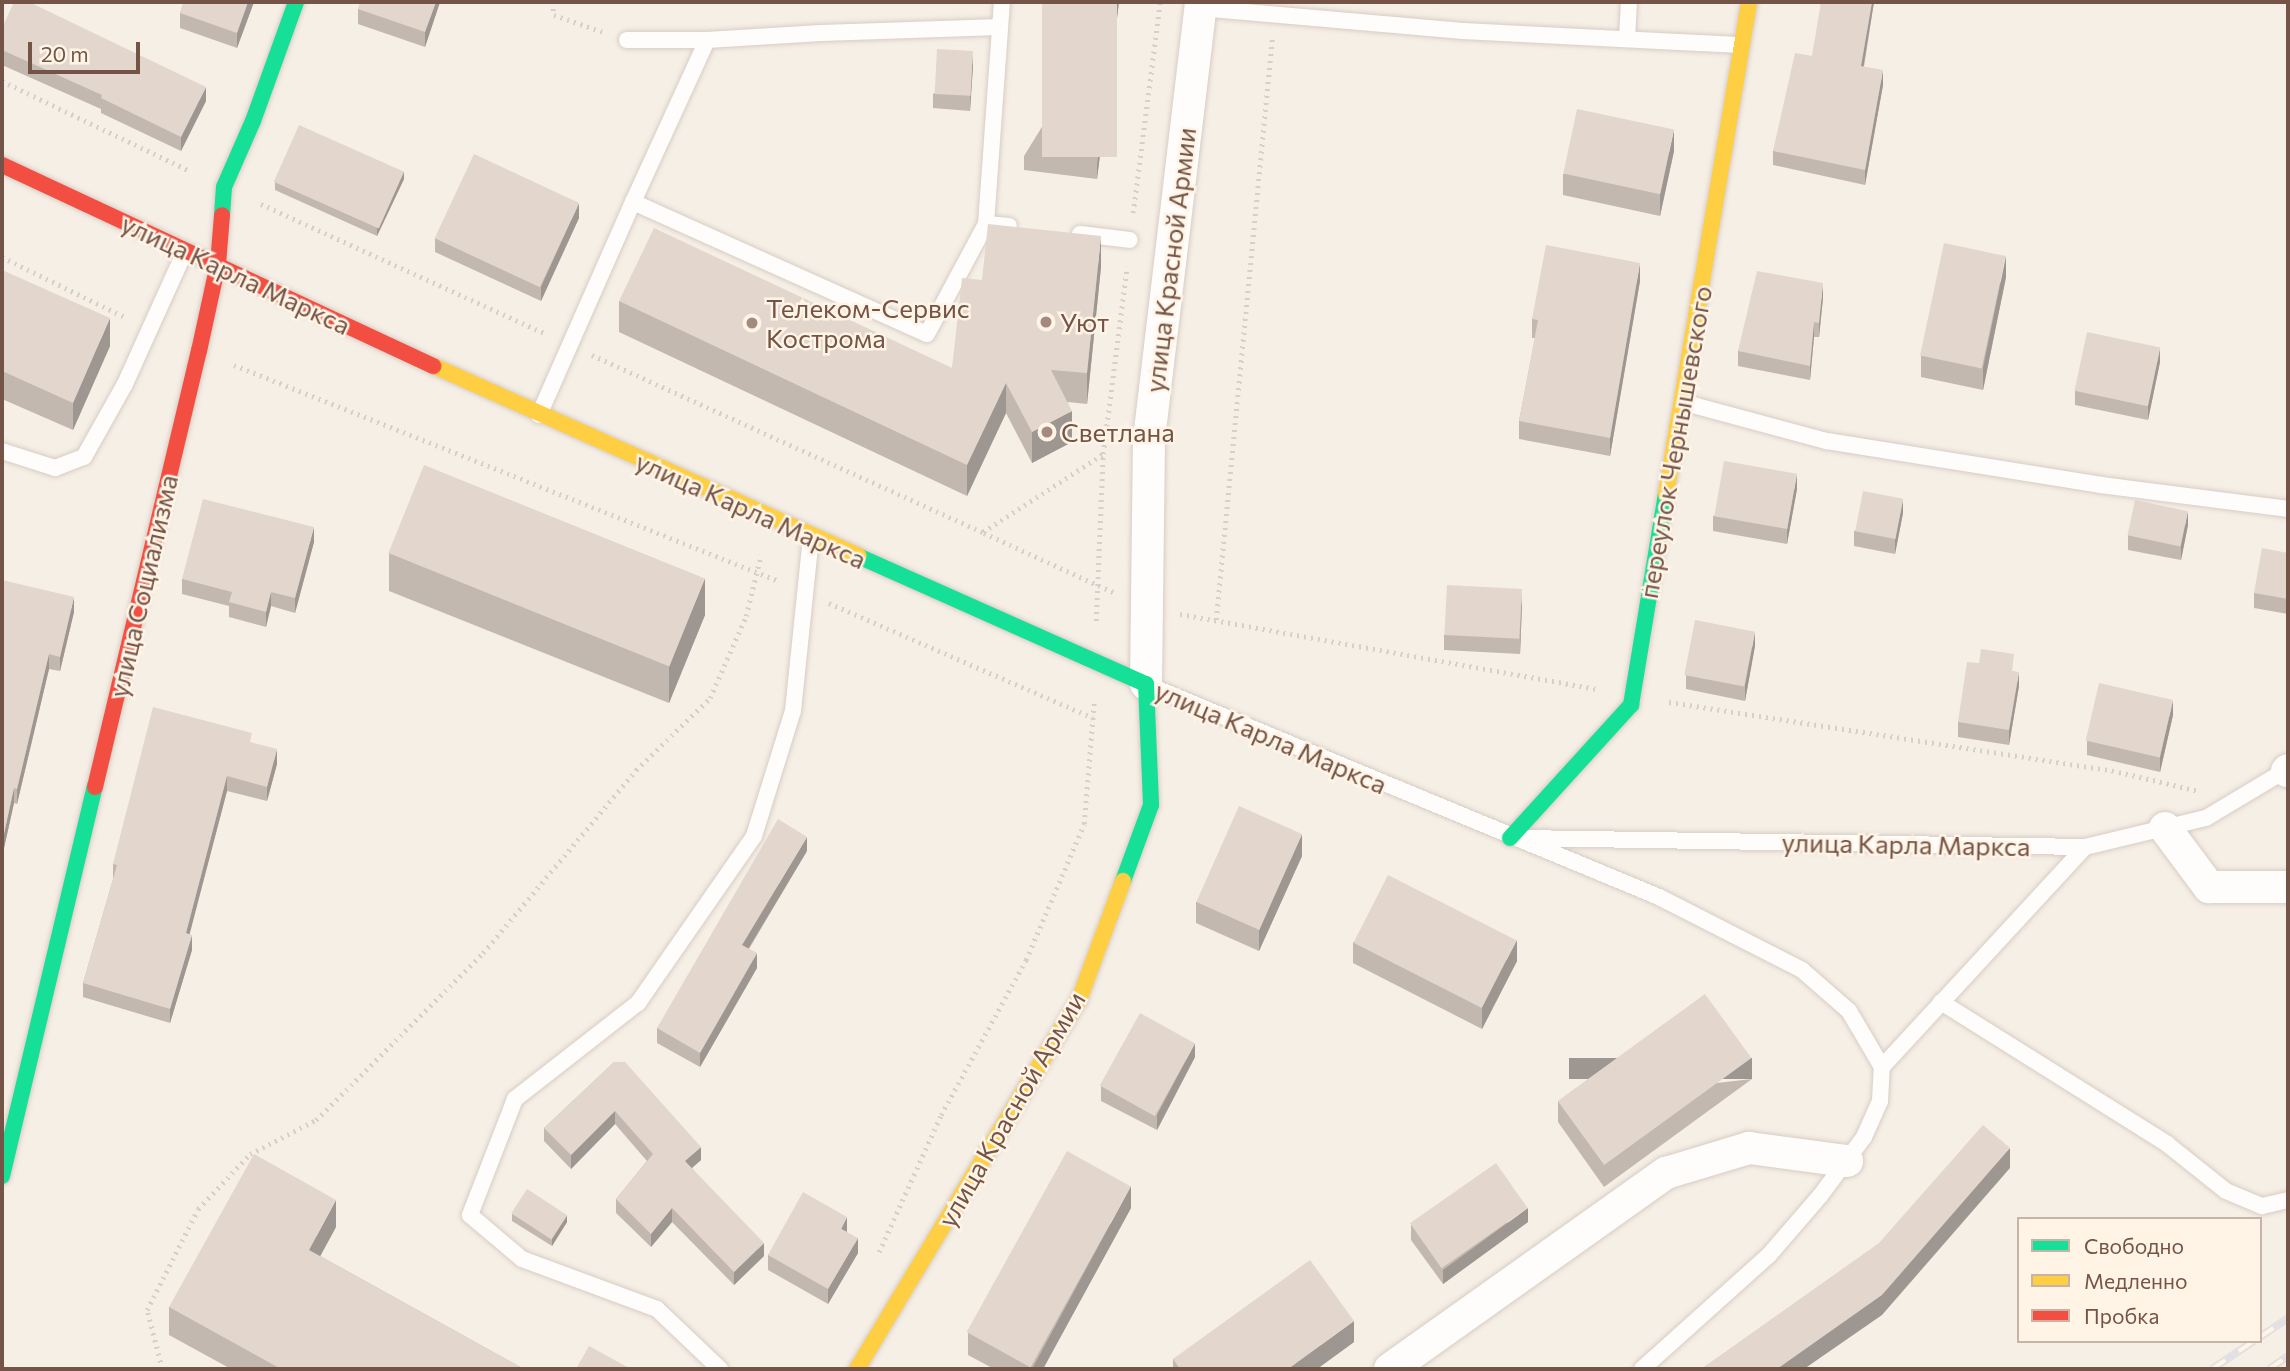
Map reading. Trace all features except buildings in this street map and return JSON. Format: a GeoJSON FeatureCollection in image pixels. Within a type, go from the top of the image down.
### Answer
{"type":"FeatureCollection","features":[{"type":"Feature","properties":{"kind":"street","name":"улица Социализма"},"geometry":{"type":"LineString","coordinates":[[2,1176],[199,351],[218,264],[224,187],[253,121],[296,2]]}},
{"type":"Feature","properties":{"kind":"street","name":"переулок Чернышевского"},"geometry":{"type":"LineString","coordinates":[[1510,838],[1631,705],[1749,2]]}},
{"type":"Feature","properties":{"kind":"street","name":"улица Красной Армии"},"geometry":{"type":"LineString","coordinates":[[857,1369],[1079,1000],[1151,805],[1146,684],[1149,439],[1200,5]]}},
{"type":"Feature","properties":{"kind":"street","name":"улица Карла Маркса"},"geometry":{"type":"LineString","coordinates":[[2,165],[770,520],[1146,684]]}},
{"type":"Feature","properties":{"kind":"street"},"geometry":{"type":"LineString","coordinates":[[2165,828],[2209,887],[2288,887]]}},
{"type":"Feature","properties":{"kind":"street"},"geometry":{"type":"LineString","coordinates":[[1390,1369],[1666,1173],[1749,1148],[1847,1161]]}},
{"type":"Feature","properties":{"kind":"lane"},"geometry":{"type":"LineString","coordinates":[[633,202],[927,334],[986,224],[1002,2]]}},
{"type":"Feature","properties":{"kind":"lane"},"geometry":{"type":"LineString","coordinates":[[1627,39],[1629,2]]}},
{"type":"Feature","properties":{"kind":"lane"},"geometry":{"type":"LineString","coordinates":[[1200,5],[1463,31],[1742,45]]}},
{"type":"Feature","properties":{"kind":"lane"},"geometry":{"type":"LineString","coordinates":[[627,40],[707,40],[1000,27]]}},
{"type":"Feature","properties":{"kind":"lane"},"geometry":{"type":"LineString","coordinates":[[539,415],[707,40]]}},
{"type":"Feature","properties":{"kind":"lane"},"geometry":{"type":"LineString","coordinates":[[986,224],[1025,228]]}},
{"type":"Feature","properties":{"kind":"lane"},"geometry":{"type":"LineString","coordinates":[[1064,232],[1130,240]]}},
{"type":"Feature","properties":{"kind":"lane"},"geometry":{"type":"LineString","coordinates":[[2,451],[55,468],[84,457],[125,384],[185,251]]}},
{"type":"Feature","properties":{"kind":"lane"},"geometry":{"type":"LineString","coordinates":[[1682,402],[1827,441],[2101,485],[2288,509]]}},
{"type":"Feature","properties":{"kind":"lane"},"geometry":{"type":"LineString","coordinates":[[720,1369],[657,1309],[522,1259],[470,1215],[515,1099],[638,1003],[754,836],[793,711],[811,537]]}},
{"type":"Feature","properties":{"kind":"lane","name":"улица Карла Маркса"},"geometry":{"type":"LineString","coordinates":[[1146,684],[1510,838],[1659,897],[1802,970],[1849,1011],[1882,1067]]}},
{"type":"Feature","properties":{"kind":"lane","name":"улица Карла Маркса"},"geometry":{"type":"LineString","coordinates":[[1510,838],[2085,847],[2206,818],[2288,770]]}},
{"type":"Feature","properties":{"kind":"lane"},"geometry":{"type":"LineString","coordinates":[[1643,1369],[1769,1255],[1864,1137],[1880,1101],[1882,1067],[2085,847]]}},
{"type":"Feature","properties":{"kind":"lane"},"geometry":{"type":"LineString","coordinates":[[1941,1002],[2167,1144],[2226,1191],[2262,1206],[2288,1200]]}},
{"type":"Feature","properties":{"kind":"path"},"geometry":{"type":"LineString","coordinates":[[553,2],[554,15],[627,40]]}},
{"type":"Feature","properties":{"kind":"path"},"geometry":{"type":"LineString","coordinates":[[878,1254],[941,1115],[1026,960],[1084,824],[1096,664],[1103,454],[1160,2]]}},
{"type":"Feature","properties":{"kind":"path"},"geometry":{"type":"LineString","coordinates":[[1216,621],[1274,14]]}},
{"type":"Feature","properties":{"kind":"path"},"geometry":{"type":"LineString","coordinates":[[2,81],[224,187],[983,532],[1103,454]]}},
{"type":"Feature","properties":{"kind":"path"},"geometry":{"type":"LineString","coordinates":[[2,257],[150,329]]}},
{"type":"Feature","properties":{"kind":"path"},"geometry":{"type":"LineString","coordinates":[[199,351],[757,571],[1093,718]]}},
{"type":"Feature","properties":{"kind":"path"},"geometry":{"type":"LineString","coordinates":[[162,1369],[148,1310],[198,1209],[250,1154],[316,1120],[483,953],[636,770],[710,698],[746,616],[770,520]]}},
{"type":"Feature","properties":{"kind":"railway"},"geometry":{"type":"LineString","coordinates":[[2262,1336],[2288,1318]]}},
{"type":"Feature","properties":{"kind":"railway"},"geometry":{"type":"LineString","coordinates":[[2212,1369],[2251,1343]]}},
{"type":"Feature","properties":{"kind":"railway"},"geometry":{"type":"LineString","coordinates":[[2269,1369],[2288,1356]]}},
{"type":"Feature","properties":{"kind":"traffic: fast"},"geometry":{"type":"LineString","coordinates":[[222,215],[224,187],[253,121],[296,2]]}},
{"type":"Feature","properties":{"kind":"traffic: fast"},"geometry":{"type":"LineString","coordinates":[[1510,838],[1631,705],[1666,494]]}},
{"type":"Feature","properties":{"kind":"traffic: fast"},"geometry":{"type":"LineString","coordinates":[[858,556],[1146,684],[1151,805],[1123,881]]}},
{"type":"Feature","properties":{"kind":"traffic: fast"},"geometry":{"type":"LineString","coordinates":[[2,1176],[95,787]]}},
{"type":"Feature","properties":{"kind":"traffic: slow"},"geometry":{"type":"LineString","coordinates":[[1666,494],[1749,2]]}},
{"type":"Feature","properties":{"kind":"traffic: slow"},"geometry":{"type":"LineString","coordinates":[[434,366],[858,556]]}},
{"type":"Feature","properties":{"kind":"traffic: slow"},"geometry":{"type":"LineString","coordinates":[[857,1369],[1079,1000],[1123,881]]}},
{"type":"Feature","properties":{"kind":"traffic: jam"},"geometry":{"type":"LineString","coordinates":[[2,165],[434,366]]}},
{"type":"Feature","properties":{"kind":"traffic: jam"},"geometry":{"type":"LineString","coordinates":[[95,787],[199,351],[218,264],[222,215]]}},
{"type":"Feature","properties":{"kind":"place","name":"Уют"},"geometry":{"type":"Point","coordinates":[1046,322]}},
{"type":"Feature","properties":{"kind":"place","name":"Телеком-Сервис Кострома"},"geometry":{"type":"Point","coordinates":[752,323]}},
{"type":"Feature","properties":{"kind":"place","name":"Светлана"},"geometry":{"type":"Point","coordinates":[1047,432]}}]}
